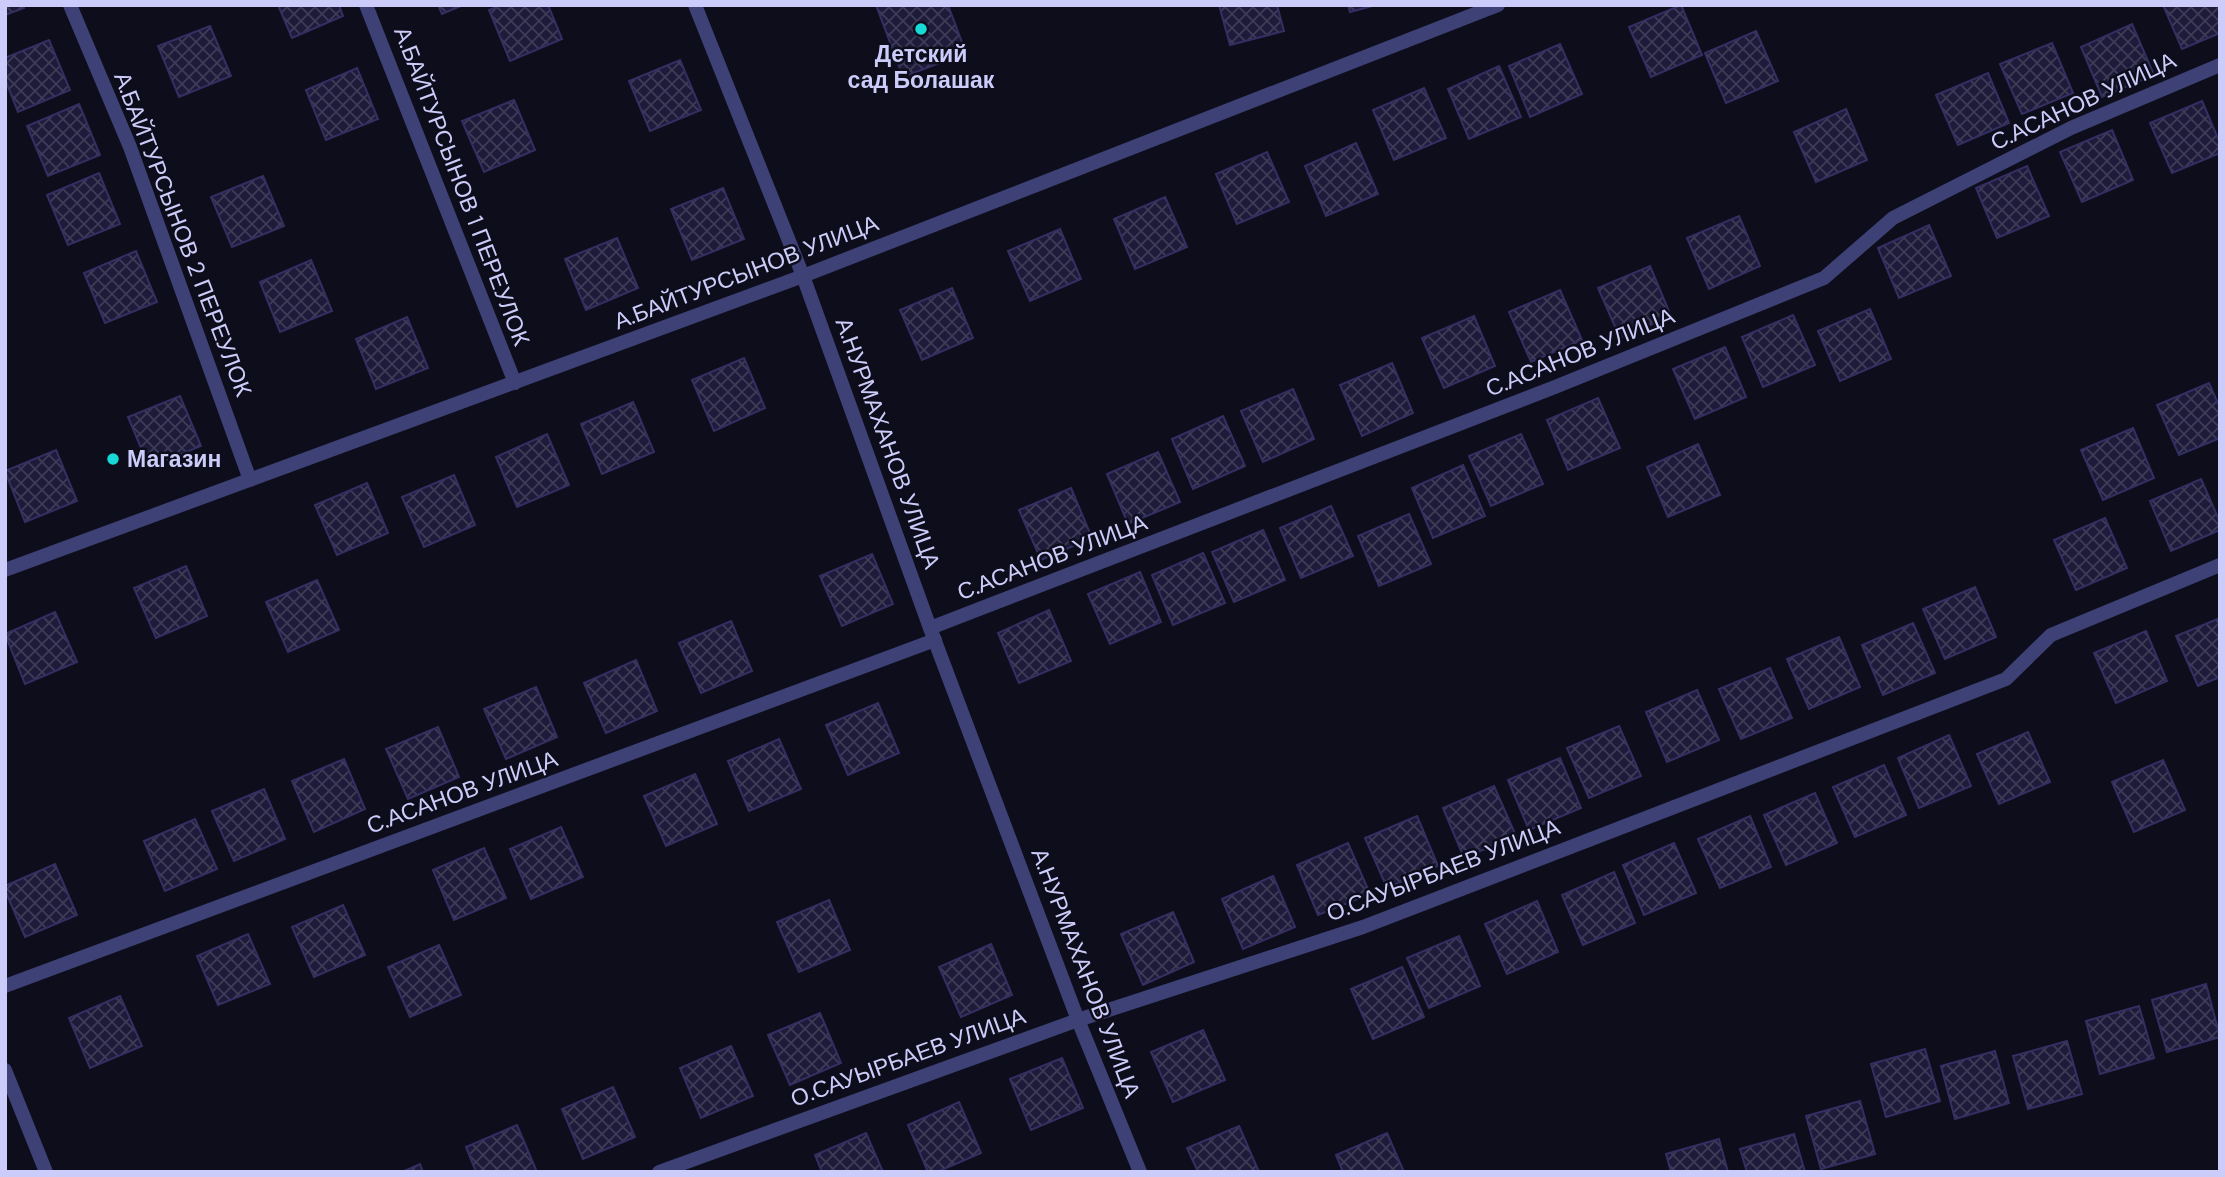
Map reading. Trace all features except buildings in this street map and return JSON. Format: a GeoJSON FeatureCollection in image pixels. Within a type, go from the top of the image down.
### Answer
{"type":"FeatureCollection","features":[{"type":"Feature","properties":{"kind":"street","name":"А.БАЙТУРСЫНОВ 2 ПЕРЕУЛОК"},"geometry":{"type":"LineString","coordinates":[[70,5],[130,147],[250,480]]}},
{"type":"Feature","properties":{"kind":"street","name":"А.БАЙТУРСЫНОВ 1 ПЕРЕУЛОК"},"geometry":{"type":"LineString","coordinates":[[366,5],[515,383]]}},
{"type":"Feature","properties":{"kind":"street","name":"А.НУРМАХАНОВ УЛИЦА"},"geometry":{"type":"LineString","coordinates":[[695,5],[803,276],[933,634],[1078,1020],[1140,1172]]}},
{"type":"Feature","properties":{"kind":"street","name":"А.БАЙТУРСЫНОВ УЛИЦА"},"geometry":{"type":"LineString","coordinates":[[5,570],[803,276],[1498,5]]}},
{"type":"Feature","properties":{"kind":"street","name":"С.АСАНОВ УЛИЦА"},"geometry":{"type":"LineString","coordinates":[[5,986],[933,634],[1824,278],[1893,218],[2071,128],[2220,65]]}},
{"type":"Feature","properties":{"kind":"street","name":"О.САУЫРБАЕВ УЛИЦА"},"geometry":{"type":"LineString","coordinates":[[659,1172],[1078,1020],[1363,927],[2006,679],[2051,635],[2220,565]]}},
{"type":"Feature","properties":{"kind":"street"},"geometry":{"type":"LineString","coordinates":[[5,1070],[46,1172]]}},
{"type":"Feature","properties":{"kind":"place","name":"Детский сад Болашак"},"geometry":{"type":"Point","coordinates":[921,29]}},
{"type":"Feature","properties":{"kind":"place","name":"Магазин"},"geometry":{"type":"Point","coordinates":[113,459]}}]}
